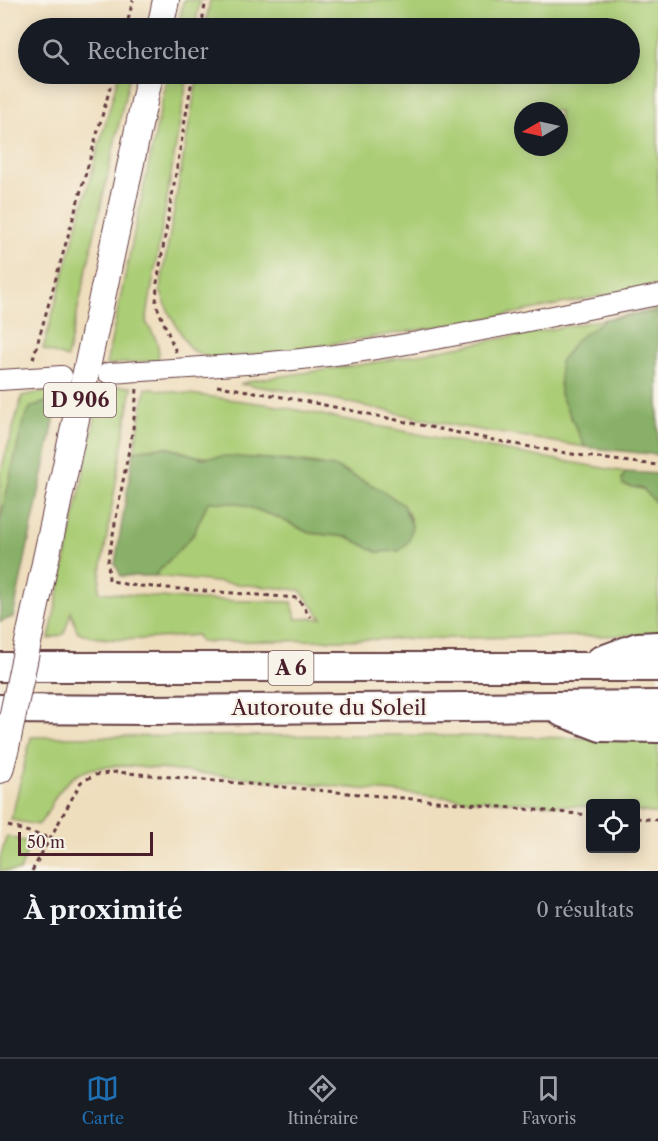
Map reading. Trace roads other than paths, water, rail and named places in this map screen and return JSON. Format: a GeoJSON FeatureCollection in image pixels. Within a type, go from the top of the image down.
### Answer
{"type":"FeatureCollection","features":[{"type":"Feature","properties":{"kind":"highway"},"geometry":{"type":"LineString","coordinates":[[581,668],[638,647],[658,646]]}},
{"type":"Feature","properties":{"kind":"highway","name":"Autoroute du Soleil"},"geometry":{"type":"LineString","coordinates":[[0,667],[658,667]]}},
{"type":"Feature","properties":{"kind":"highway","name":"Autoroute du Soleil"},"geometry":{"type":"LineString","coordinates":[[0,709],[149,710],[658,705]]}},
{"type":"Feature","properties":{"kind":"highway"},"geometry":{"type":"LineString","coordinates":[[549,706],[601,727],[658,728]]}},
{"type":"Feature","properties":{"kind":"main road"},"geometry":{"type":"LineString","coordinates":[[162,18],[166,0]]}},
{"type":"Feature","properties":{"kind":"main road","name":"D 906"},"geometry":{"type":"LineString","coordinates":[[3,759],[148,84]]}},
{"type":"Feature","properties":{"kind":"street"},"geometry":{"type":"LineString","coordinates":[[108,374],[247,365],[336,355],[467,333],[658,295]]}},
{"type":"Feature","properties":{"kind":"street"},"geometry":{"type":"LineString","coordinates":[[0,380],[62,376]]}}]}
